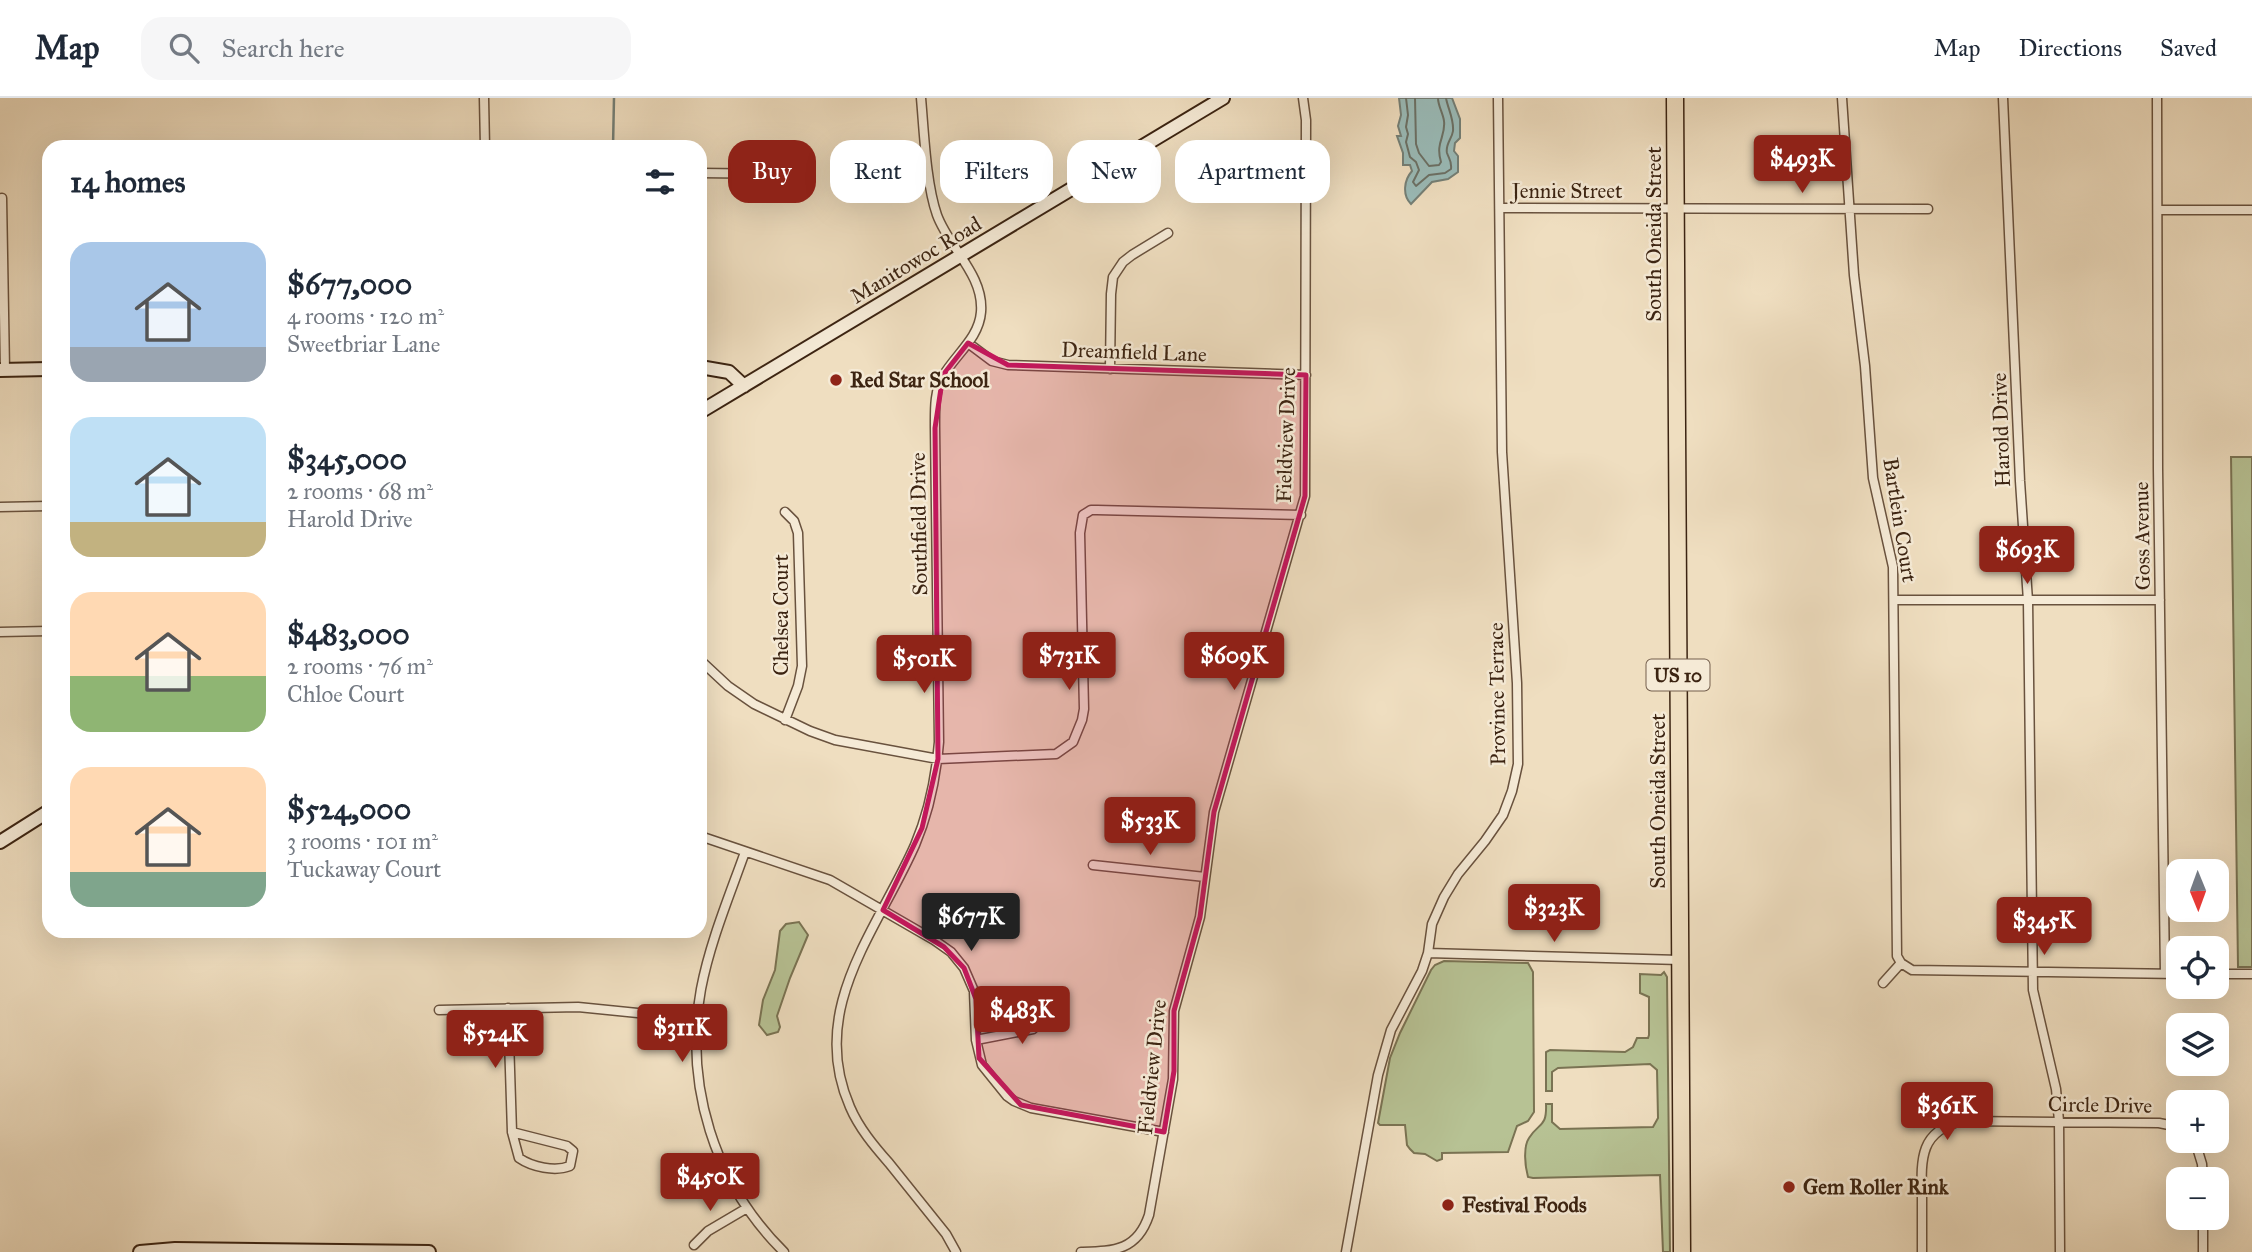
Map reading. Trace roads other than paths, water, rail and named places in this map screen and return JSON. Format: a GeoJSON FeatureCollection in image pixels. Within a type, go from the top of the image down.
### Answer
{"type":"FeatureCollection","features":[{"type":"Feature","properties":{"kind":"highway","name":"South Oneida Street"},"geometry":{"type":"LineString","coordinates":[[1675,98],[1682,1252]]}},
{"type":"Feature","properties":{"kind":"street"},"geometry":{"type":"LineString","coordinates":[[484,98],[485,140]]}},
{"type":"Feature","properties":{"kind":"street","name":"Southfield Drive"},"geometry":{"type":"LineString","coordinates":[[920,98],[937,214],[974,279],[980,298],[979,321],[968,343],[943,375],[936,397],[939,742],[933,788],[922,828],[865,944],[842,999],[836,1029],[836,1061],[844,1092],[858,1123],[940,1226],[956,1252]]}},
{"type":"Feature","properties":{"kind":"street","name":"Manitowoc Road"},"geometry":{"type":"LineString","coordinates":[[707,408],[1223,98]]}},
{"type":"Feature","properties":{"kind":"street","name":"Fieldview Drive"},"geometry":{"type":"LineString","coordinates":[[1081,1252],[1114,1251],[1125,1247],[1142,1233],[1149,1215],[1174,1071],[1174,1011],[1196,935],[1214,812],[1301,515],[1307,484],[1306,120],[1303,98]]}},
{"type":"Feature","properties":{"kind":"street","name":"Province Terrace"},"geometry":{"type":"LineString","coordinates":[[1346,1252],[1381,1059],[1391,1030],[1412,993],[1428,953],[1432,924],[1444,897],[1503,815],[1518,764],[1517,683],[1502,452],[1499,98]]}},
{"type":"Feature","properties":{"kind":"street","name":"Bartlein Court"},"geometry":{"type":"LineString","coordinates":[[1842,98],[1857,308],[1866,379],[1873,478],[1893,568],[1897,956],[1901,963]]}},
{"type":"Feature","properties":{"kind":"street","name":"Harold Drive"},"geometry":{"type":"LineString","coordinates":[[2003,98],[2028,601],[2032,971],[2035,1000],[2056,1089],[2059,1121],[2060,1252]]}},
{"type":"Feature","properties":{"kind":"street","name":"Goss Avenue"},"geometry":{"type":"LineString","coordinates":[[2157,98],[2165,974]]}},
{"type":"Feature","properties":{"kind":"street"},"geometry":{"type":"LineString","coordinates":[[707,173],[728,173]]}},
{"type":"Feature","properties":{"kind":"street"},"geometry":{"type":"LineString","coordinates":[[2,198],[3,370],[42,369]]}},
{"type":"Feature","properties":{"kind":"street","name":"Jennie Street"},"geometry":{"type":"LineString","coordinates":[[1500,208],[1928,209]]}},
{"type":"Feature","properties":{"kind":"street"},"geometry":{"type":"LineString","coordinates":[[2158,211],[2252,210]]}},
{"type":"Feature","properties":{"kind":"street"},"geometry":{"type":"LineString","coordinates":[[1110,369],[1113,276],[1132,255],[1168,233]]}},
{"type":"Feature","properties":{"kind":"street","name":"Dreamfield Lane"},"geometry":{"type":"LineString","coordinates":[[968,343],[999,364],[1306,375]]}},
{"type":"Feature","properties":{"kind":"street"},"geometry":{"type":"LineString","coordinates":[[707,369],[729,372],[744,386]]}},
{"type":"Feature","properties":{"kind":"street"},"geometry":{"type":"LineString","coordinates":[[0,507],[42,506]]}},
{"type":"Feature","properties":{"kind":"street"},"geometry":{"type":"LineString","coordinates":[[707,666],[742,696],[785,720],[835,740],[938,759],[1056,754],[1073,742],[1083,720],[1080,533],[1081,521],[1087,512],[1097,510],[1301,515]]}},
{"type":"Feature","properties":{"kind":"street","name":"Chelsea Court"},"geometry":{"type":"LineString","coordinates":[[785,512],[794,522],[798,533],[802,666],[799,685],[785,720]]}},
{"type":"Feature","properties":{"kind":"street"},"geometry":{"type":"LineString","coordinates":[[1894,600],[2160,600]]}},
{"type":"Feature","properties":{"kind":"street"},"geometry":{"type":"LineString","coordinates":[[0,632],[42,631]]}},
{"type":"Feature","properties":{"kind":"street"},"geometry":{"type":"LineString","coordinates":[[0,842],[42,815]]}},
{"type":"Feature","properties":{"kind":"street"},"geometry":{"type":"LineString","coordinates":[[707,838],[830,880],[944,947],[964,968],[976,999],[976,1040],[982,1065],[1007,1096],[1021,1105],[1164,1132]]}},
{"type":"Feature","properties":{"kind":"street"},"geometry":{"type":"LineString","coordinates":[[745,852],[710,953],[703,982],[697,1019],[697,1073],[706,1120],[723,1167],[747,1208],[784,1252]]}},
{"type":"Feature","properties":{"kind":"street"},"geometry":{"type":"LineString","coordinates":[[1093,865],[1205,877]]}},
{"type":"Feature","properties":{"kind":"street"},"geometry":{"type":"LineString","coordinates":[[1428,953],[1680,960]]}},
{"type":"Feature","properties":{"kind":"street"},"geometry":{"type":"LineString","coordinates":[[1883,983],[1901,963],[1913,970],[2165,974]]}},
{"type":"Feature","properties":{"kind":"street"},"geometry":{"type":"LineString","coordinates":[[2229,974],[2252,974]]}},
{"type":"Feature","properties":{"kind":"street"},"geometry":{"type":"LineString","coordinates":[[439,1010],[578,1007],[697,1019]]}},
{"type":"Feature","properties":{"kind":"street"},"geometry":{"type":"LineString","coordinates":[[508,1008],[512,1132],[516,1152],[523,1161],[556,1169],[570,1166],[573,1151],[567,1146],[512,1132]]}},
{"type":"Feature","properties":{"kind":"street"},"geometry":{"type":"LineString","coordinates":[[976,1040],[1033,1029],[1051,1013]]}},
{"type":"Feature","properties":{"kind":"street","name":"Circle Drive"},"geometry":{"type":"LineString","coordinates":[[1922,1252],[1921,1164],[1925,1148],[1943,1127],[1962,1121],[2166,1125]]}},
{"type":"Feature","properties":{"kind":"street"},"geometry":{"type":"LineString","coordinates":[[694,1245],[708,1231],[747,1208]]}},
{"type":"Feature","properties":{"kind":"street"},"geometry":{"type":"LineString","coordinates":[[2203,1230],[2203,1252]]}},
{"type":"Feature","properties":{"kind":"street"},"geometry":{"type":"LineString","coordinates":[[139,1252],[175,1249],[429,1252]]}},
{"type":"Feature","properties":{"kind":"water"},"geometry":{"type":"Polygon","coordinates":[[[1399,98],[1452,98],[1460,119],[1460,138],[1455,143],[1454,151],[1458,156],[1458,172],[1448,179],[1432,182],[1411,204],[1405,188],[1412,171],[1410,165],[1403,165],[1403,153],[1397,136],[1401,136],[1398,126],[1401,115],[1399,98]]]}},
{"type":"Feature","properties":{"kind":"waterway"},"geometry":{"type":"LineString","coordinates":[[613,140],[614,98]]}},
{"type":"Feature","properties":{"kind":"place","name":"Red Star School"},"geometry":{"type":"Point","coordinates":[836,380]}},
{"type":"Feature","properties":{"kind":"place","name":"Gem Roller Rink"},"geometry":{"type":"Point","coordinates":[1789,1187]}},
{"type":"Feature","properties":{"kind":"place","name":"Festival Foods"},"geometry":{"type":"Point","coordinates":[1448,1205]}}]}
